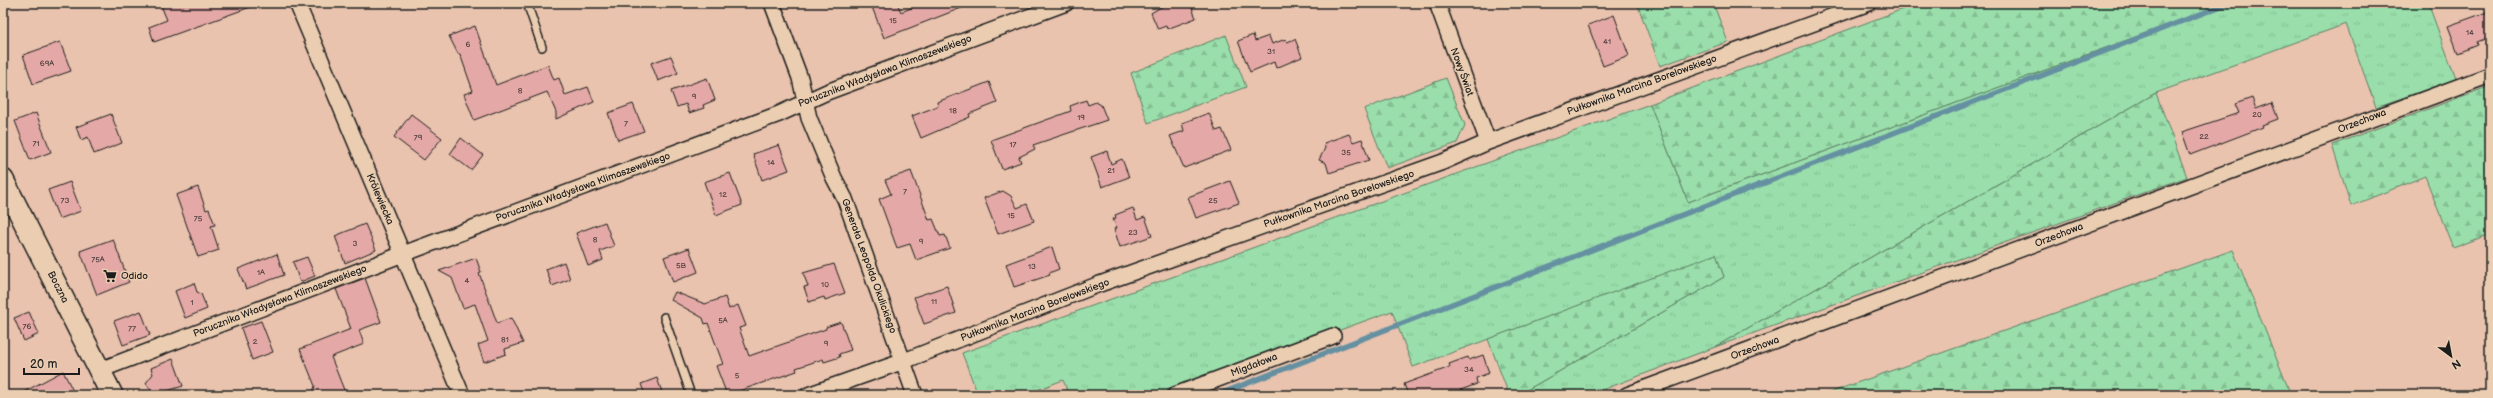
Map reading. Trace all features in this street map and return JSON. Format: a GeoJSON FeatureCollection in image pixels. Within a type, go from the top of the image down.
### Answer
{"type":"FeatureCollection","features":[{"type":"Feature","properties":{"kind":"street","name":"Królewiecka"},"geometry":{"type":"LineString","coordinates":[[297,3],[462,395]]}},
{"type":"Feature","properties":{"kind":"street","name":"Generała Leopolda Okulickiego"},"geometry":{"type":"LineString","coordinates":[[772,3],[800,78],[804,102],[834,178],[845,199],[915,395]]}},
{"type":"Feature","properties":{"kind":"street","name":"Porucznika Władysława Klimaszewskiego"},"geometry":{"type":"LineString","coordinates":[[100,370],[403,254],[779,114],[804,102],[1066,3]]}},
{"type":"Feature","properties":{"kind":"street","name":"Nowy Świat"},"geometry":{"type":"LineString","coordinates":[[1436,3],[1488,142]]}},
{"type":"Feature","properties":{"kind":"street","name":"Pułkownika Marcina Borelowskiego"},"geometry":{"type":"LineString","coordinates":[[808,395],[904,362],[1097,285],[1443,162],[1488,142],[1869,3]]}},
{"type":"Feature","properties":{"kind":"street","name":"Orzechowa"},"geometry":{"type":"LineString","coordinates":[[1627,395],[2490,74]]}},
{"type":"Feature","properties":{"kind":"street","name":"Boczna"},"geometry":{"type":"LineString","coordinates":[[3,180],[112,395]]}},
{"type":"Feature","properties":{"kind":"street","name":"Migdałowa"},"geometry":{"type":"LineString","coordinates":[[1175,395],[1334,336]]}},
{"type":"Feature","properties":{"kind":"lane"},"geometry":{"type":"LineString","coordinates":[[527,3],[542,47]]}},
{"type":"Feature","properties":{"kind":"lane"},"geometry":{"type":"LineString","coordinates":[[664,317],[691,395]]}},
{"type":"Feature","properties":{"kind":"green space"},"geometry":{"type":"Polygon","coordinates":[[[1637,3],[1713,3],[1728,42],[1660,66],[1637,3]]]}},
{"type":"Feature","properties":{"kind":"green space"},"geometry":{"type":"Polygon","coordinates":[[[1919,3],[2205,3],[2208,10],[1688,202],[1650,104],[1919,3]]]}},
{"type":"Feature","properties":{"kind":"green space"},"geometry":{"type":"Polygon","coordinates":[[[2205,3],[2428,3],[2456,79],[2376,107],[2346,24],[2156,93],[1715,347],[1589,395],[1518,395],[1724,277],[1716,255],[1413,367],[1392,311],[1162,395],[1069,395],[1063,380],[1024,395],[978,395],[962,353],[1650,104],[1688,202],[2208,10],[2205,3]]]}},
{"type":"Feature","properties":{"kind":"green space"},"geometry":{"type":"Polygon","coordinates":[[[1226,35],[1246,87],[1148,123],[1131,73],[1226,35]]]}},
{"type":"Feature","properties":{"kind":"green space"},"geometry":{"type":"Polygon","coordinates":[[[1446,78],[1465,125],[1457,143],[1387,168],[1364,109],[1446,78]]]}},
{"type":"Feature","properties":{"kind":"green space"},"geometry":{"type":"Polygon","coordinates":[[[2490,86],[2490,234],[2453,248],[2425,176],[2351,206],[2332,145],[2490,86]]]}},
{"type":"Feature","properties":{"kind":"green space"},"geometry":{"type":"Polygon","coordinates":[[[2156,93],[2187,177],[1715,347],[2156,93]]]}},
{"type":"Feature","properties":{"kind":"green space"},"geometry":{"type":"Polygon","coordinates":[[[2233,250],[2291,395],[1824,395],[1848,386],[2233,250]]]}},
{"type":"Feature","properties":{"kind":"green space"},"geometry":{"type":"Polygon","coordinates":[[[1716,254],[1724,277],[1518,395],[1509,395],[1488,339],[1716,254]]]}},
{"type":"Feature","properties":{"kind":"building"},"geometry":{"type":"Polygon","coordinates":[[[160,3],[256,3],[256,5],[154,42],[149,27],[167,20],[160,3]]]}},
{"type":"Feature","properties":{"kind":"building"},"geometry":{"type":"Polygon","coordinates":[[[885,3],[897,3],[901,12],[924,3],[969,5],[884,38],[872,7],[885,3]]]}},
{"type":"Feature","properties":{"kind":"building"},"geometry":{"type":"Polygon","coordinates":[[[1168,3],[1190,3],[1196,18],[1167,29],[1166,26],[1158,29],[1151,13],[1168,3]]]}},
{"type":"Feature","properties":{"kind":"building"},"geometry":{"type":"Polygon","coordinates":[[[2490,11],[2490,37],[2477,42],[2478,45],[2458,53],[2448,26],[2490,11]]]}},
{"type":"Feature","properties":{"kind":"building"},"geometry":{"type":"Polygon","coordinates":[[[1614,15],[1629,56],[1603,66],[1588,25],[1614,15]]]}},
{"type":"Feature","properties":{"kind":"building"},"geometry":{"type":"Polygon","coordinates":[[[475,26],[496,85],[548,65],[554,80],[559,78],[565,95],[588,87],[594,102],[556,119],[556,112],[547,92],[474,120],[464,94],[473,91],[460,54],[458,54],[449,36],[475,26]]]}},
{"type":"Feature","properties":{"kind":"building"},"geometry":{"type":"Polygon","coordinates":[[[1253,35],[1255,41],[1269,36],[1272,44],[1286,39],[1287,42],[1295,39],[1302,57],[1276,68],[1274,62],[1250,72],[1238,41],[1253,35]]]}},
{"type":"Feature","properties":{"kind":"building"},"geometry":{"type":"Polygon","coordinates":[[[60,42],[71,71],[33,84],[23,55],[60,42]]]}},
{"type":"Feature","properties":{"kind":"building"},"geometry":{"type":"Polygon","coordinates":[[[671,56],[678,73],[658,81],[651,63],[671,56]]]}},
{"type":"Feature","properties":{"kind":"building"},"geometry":{"type":"Polygon","coordinates":[[[707,78],[715,100],[703,105],[704,108],[689,113],[686,104],[677,107],[671,91],[707,78]]]}},
{"type":"Feature","properties":{"kind":"building"},"geometry":{"type":"Polygon","coordinates":[[[989,82],[997,103],[969,114],[970,117],[921,138],[912,116],[938,106],[937,102],[989,82]]]}},
{"type":"Feature","properties":{"kind":"building"},"geometry":{"type":"Polygon","coordinates":[[[2252,98],[2256,109],[2272,103],[2278,119],[2262,125],[2263,127],[2190,155],[2182,132],[2239,113],[2235,104],[2252,98]]]}},
{"type":"Feature","properties":{"kind":"building"},"geometry":{"type":"Polygon","coordinates":[[[1086,100],[1088,105],[1096,102],[1101,105],[1107,120],[1033,145],[1035,149],[1019,157],[1021,162],[1002,169],[991,140],[1071,111],[1070,106],[1086,100]]]}},
{"type":"Feature","properties":{"kind":"building"},"geometry":{"type":"Polygon","coordinates":[[[633,104],[644,131],[618,140],[608,113],[633,104]]]}},
{"type":"Feature","properties":{"kind":"building"},"geometry":{"type":"Polygon","coordinates":[[[36,113],[51,152],[30,160],[15,121],[36,113]]]}},
{"type":"Feature","properties":{"kind":"building"},"geometry":{"type":"Polygon","coordinates":[[[1209,113],[1216,131],[1222,129],[1231,150],[1184,168],[1170,136],[1184,131],[1182,123],[1209,113]]]}},
{"type":"Feature","properties":{"kind":"building"},"geometry":{"type":"Polygon","coordinates":[[[111,114],[122,143],[94,154],[88,137],[81,140],[76,127],[111,114]]]}},
{"type":"Feature","properties":{"kind":"building"},"geometry":{"type":"Polygon","coordinates":[[[411,114],[442,138],[424,160],[394,137],[411,114]]]}},
{"type":"Feature","properties":{"kind":"building"},"geometry":{"type":"Polygon","coordinates":[[[1349,134],[1353,142],[1362,139],[1369,160],[1329,173],[1326,163],[1319,160],[1325,148],[1324,143],[1349,134]]]}},
{"type":"Feature","properties":{"kind":"building"},"geometry":{"type":"Polygon","coordinates":[[[461,138],[483,155],[471,170],[450,154],[461,138]]]}},
{"type":"Feature","properties":{"kind":"building"},"geometry":{"type":"Polygon","coordinates":[[[779,145],[789,170],[762,180],[753,154],[779,145]]]}},
{"type":"Feature","properties":{"kind":"building"},"geometry":{"type":"Polygon","coordinates":[[[1107,151],[1111,164],[1122,159],[1129,177],[1102,187],[1091,157],[1107,151]]]}},
{"type":"Feature","properties":{"kind":"building"},"geometry":{"type":"Polygon","coordinates":[[[911,171],[929,220],[933,219],[940,236],[945,235],[950,248],[916,260],[910,244],[897,248],[879,199],[891,194],[885,180],[911,171]]]}},
{"type":"Feature","properties":{"kind":"building"},"geometry":{"type":"Polygon","coordinates":[[[730,173],[742,205],[716,215],[704,182],[730,173]]]}},
{"type":"Feature","properties":{"kind":"building"},"geometry":{"type":"Polygon","coordinates":[[[1230,181],[1239,203],[1196,218],[1188,197],[1230,181]]]}},
{"type":"Feature","properties":{"kind":"building"},"geometry":{"type":"Polygon","coordinates":[[[70,182],[81,211],[59,219],[48,190],[70,182]]]}},
{"type":"Feature","properties":{"kind":"building"},"geometry":{"type":"Polygon","coordinates":[[[198,187],[206,210],[209,209],[215,225],[211,226],[219,250],[198,257],[176,195],[198,187]]]}},
{"type":"Feature","properties":{"kind":"building"},"geometry":{"type":"Polygon","coordinates":[[[1003,191],[1011,196],[1017,208],[1027,204],[1034,221],[998,234],[984,198],[1003,191]]]}},
{"type":"Feature","properties":{"kind":"building"},"geometry":{"type":"Polygon","coordinates":[[[1133,208],[1137,220],[1145,217],[1152,236],[1120,247],[1114,229],[1117,228],[1113,219],[1116,218],[1115,215],[1133,208]]]}},
{"type":"Feature","properties":{"kind":"building"},"geometry":{"type":"Polygon","coordinates":[[[605,222],[614,246],[600,251],[603,260],[588,266],[576,233],[605,222]]]}},
{"type":"Feature","properties":{"kind":"building"},"geometry":{"type":"Polygon","coordinates":[[[365,224],[376,250],[345,263],[335,236],[365,224]]]}},
{"type":"Feature","properties":{"kind":"building"},"geometry":{"type":"Polygon","coordinates":[[[113,239],[129,282],[97,295],[80,251],[113,239]]]}},
{"type":"Feature","properties":{"kind":"building"},"geometry":{"type":"Polygon","coordinates":[[[1052,247],[1059,269],[1049,273],[1050,275],[1014,287],[1006,264],[1052,247]]]}},
{"type":"Feature","properties":{"kind":"building"},"geometry":{"type":"Polygon","coordinates":[[[689,248],[698,272],[673,282],[664,257],[689,248]]]}},
{"type":"Feature","properties":{"kind":"building"},"geometry":{"type":"Polygon","coordinates":[[[277,254],[284,275],[246,289],[238,269],[277,254]]]}},
{"type":"Feature","properties":{"kind":"building"},"geometry":{"type":"Polygon","coordinates":[[[307,257],[315,276],[300,282],[293,262],[307,257]]]}},
{"type":"Feature","properties":{"kind":"building"},"geometry":{"type":"Polygon","coordinates":[[[476,258],[481,272],[479,273],[497,323],[511,318],[523,343],[505,349],[506,354],[484,362],[478,345],[488,341],[475,304],[463,308],[452,278],[439,271],[476,258]]]}},
{"type":"Feature","properties":{"kind":"building"},"geometry":{"type":"Polygon","coordinates":[[[564,262],[570,279],[552,286],[546,269],[564,262]]]}},
{"type":"Feature","properties":{"kind":"building"},"geometry":{"type":"Polygon","coordinates":[[[834,264],[845,293],[825,300],[824,297],[809,302],[804,287],[808,286],[803,273],[834,264]]]}},
{"type":"Feature","properties":{"kind":"building"},"geometry":{"type":"Polygon","coordinates":[[[365,278],[381,322],[359,330],[364,344],[331,357],[346,395],[312,395],[315,386],[300,349],[351,329],[336,289],[365,278]]]}},
{"type":"Feature","properties":{"kind":"building"},"geometry":{"type":"Polygon","coordinates":[[[194,283],[197,292],[201,294],[207,309],[185,318],[175,291],[194,283]]]}},
{"type":"Feature","properties":{"kind":"building"},"geometry":{"type":"Polygon","coordinates":[[[947,286],[956,313],[924,324],[914,297],[947,286]]]}},
{"type":"Feature","properties":{"kind":"building"},"geometry":{"type":"Polygon","coordinates":[[[675,292],[705,304],[725,297],[729,309],[738,305],[746,326],[739,328],[749,356],[826,329],[826,327],[841,322],[851,350],[839,354],[840,357],[824,362],[823,359],[796,368],[797,371],[727,395],[716,366],[723,364],[708,323],[705,324],[703,318],[671,300],[675,292]]]}},
{"type":"Feature","properties":{"kind":"building"},"geometry":{"type":"Polygon","coordinates":[[[141,311],[150,335],[123,345],[114,321],[141,311]]]}},
{"type":"Feature","properties":{"kind":"building"},"geometry":{"type":"Polygon","coordinates":[[[29,312],[39,334],[24,341],[14,318],[29,312]]]}},
{"type":"Feature","properties":{"kind":"building"},"geometry":{"type":"Polygon","coordinates":[[[261,321],[273,352],[252,360],[241,328],[261,321]]]}},
{"type":"Feature","properties":{"kind":"building"},"geometry":{"type":"Polygon","coordinates":[[[1483,355],[1489,373],[1476,378],[1477,384],[1447,395],[1408,395],[1404,384],[1450,367],[1449,364],[1468,357],[1469,360],[1483,355]]]}},
{"type":"Feature","properties":{"kind":"building"},"geometry":{"type":"Polygon","coordinates":[[[173,359],[183,386],[154,395],[146,383],[153,374],[151,368],[173,359]]]}},
{"type":"Feature","properties":{"kind":"building"},"geometry":{"type":"Polygon","coordinates":[[[63,371],[75,395],[18,395],[63,371]]]}},
{"type":"Feature","properties":{"kind":"building"},"geometry":{"type":"Polygon","coordinates":[[[657,378],[663,395],[645,395],[641,384],[657,378]]]}},
{"type":"Feature","properties":{"kind":"waterway"},"geometry":{"type":"LineString","coordinates":[[1217,395],[2229,3]]}},
{"type":"Feature","properties":{"kind":"place","name":"Odido"},"geometry":{"type":"Point","coordinates":[110,276]}}]}
